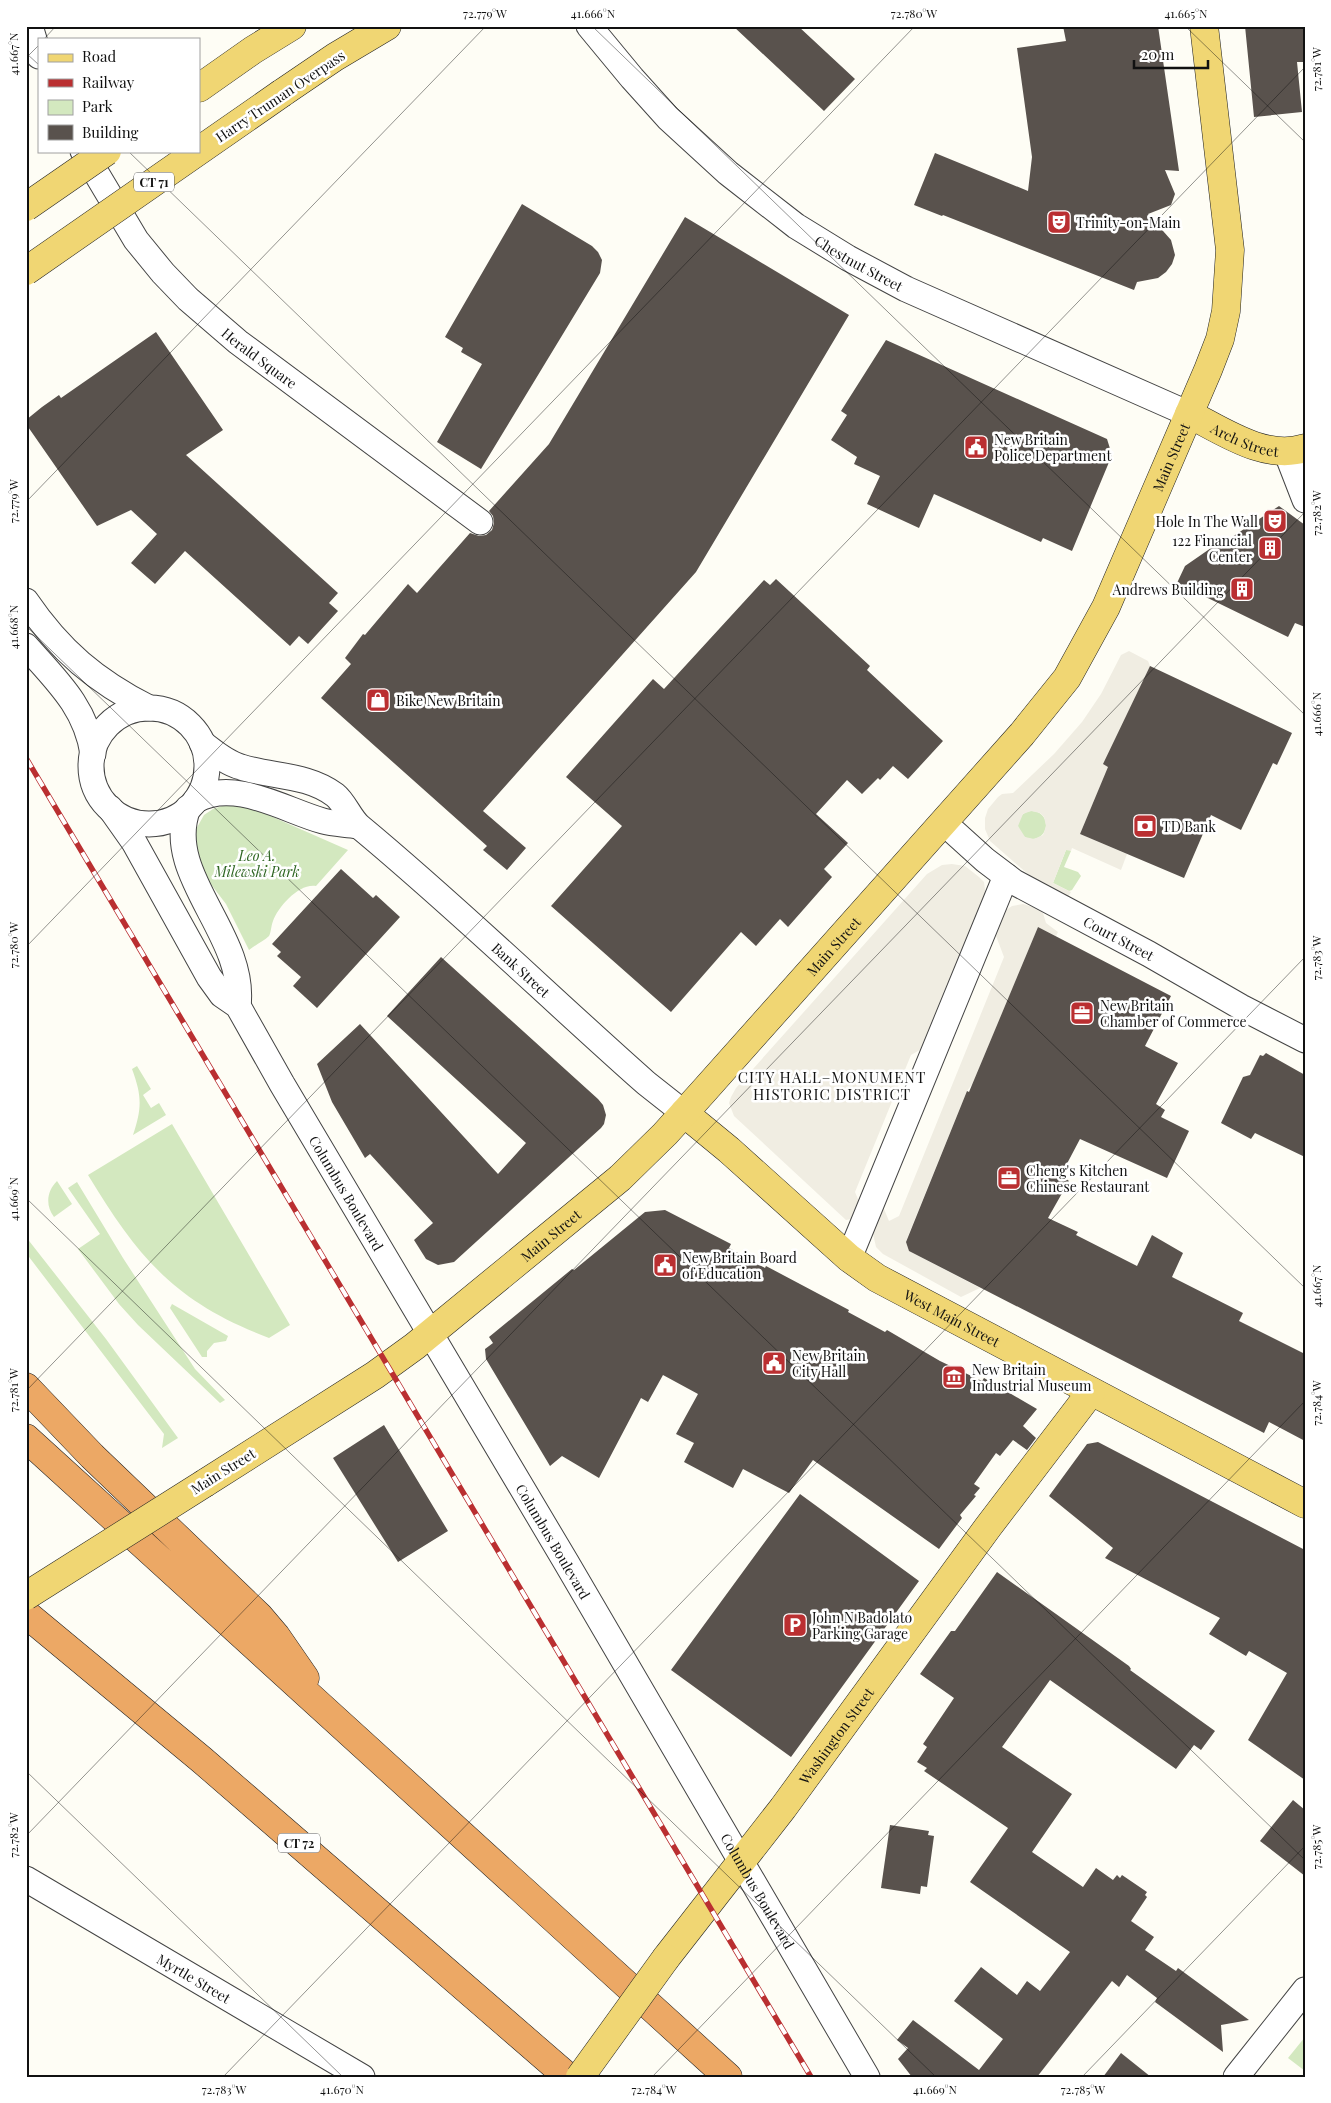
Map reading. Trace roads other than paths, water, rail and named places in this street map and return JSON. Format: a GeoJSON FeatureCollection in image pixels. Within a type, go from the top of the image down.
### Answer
{"type":"FeatureCollection","features":[{"type":"Feature","properties":{"kind":"highway"},"geometry":{"type":"LineString","coordinates":[[26,1387],[92,1456],[259,1616],[290,1654],[322,1707]]}},
{"type":"Feature","properties":{"kind":"highway"},"geometry":{"type":"LineString","coordinates":[[26,1438],[728,2077]]}},
{"type":"Feature","properties":{"kind":"highway","name":"CT 72"},"geometry":{"type":"LineString","coordinates":[[26,1614],[202,1760],[568,2077]]}},
{"type":"Feature","properties":{"kind":"main road"},"geometry":{"type":"LineString","coordinates":[[200,87],[253,50],[292,26]]}},
{"type":"Feature","properties":{"kind":"main road","name":"Harry Truman Overpass"},"geometry":{"type":"LineString","coordinates":[[200,150],[335,57],[387,26]]}},
{"type":"Feature","properties":{"kind":"main road","name":"Main Street"},"geometry":{"type":"LineString","coordinates":[[26,1596],[375,1375],[431,1334],[620,1178],[684,1113],[1042,711],[1075,666],[1113,592],[1220,339],[1226,311],[1230,268],[1230,241],[1204,26]]}},
{"type":"Feature","properties":{"kind":"main road"},"geometry":{"type":"LineString","coordinates":[[26,207],[106,152]]}},
{"type":"Feature","properties":{"kind":"main road","name":"Harry Truman Overpass"},"geometry":{"type":"LineString","coordinates":[[26,271],[197,152]]}},
{"type":"Feature","properties":{"kind":"main road","name":"Arch Street"},"geometry":{"type":"LineString","coordinates":[[1189,414],[1255,446],[1272,450],[1296,449]]}},
{"type":"Feature","properties":{"kind":"main road","name":"West Main Street"},"geometry":{"type":"LineString","coordinates":[[684,1113],[729,1150],[849,1258],[890,1286],[1305,1504]]}},
{"type":"Feature","properties":{"kind":"main road","name":"Washington Street"},"geometry":{"type":"LineString","coordinates":[[580,2077],[666,1958],[783,1808],[988,1527],[1091,1392]]}},
{"type":"Feature","properties":{"kind":"street"},"geometry":{"type":"LineString","coordinates":[[30,26],[38,53]]}},
{"type":"Feature","properties":{"kind":"street","name":"Chestnut Street"},"geometry":{"type":"LineString","coordinates":[[589,26],[651,99],[688,136],[750,192],[796,226],[848,258],[906,289],[1189,414]]}},
{"type":"Feature","properties":{"kind":"street","name":"Herald Square"},"geometry":{"type":"LineString","coordinates":[[84,152],[111,200],[140,244],[163,274],[188,299],[238,342],[480,522]]}},
{"type":"Feature","properties":{"kind":"street"},"geometry":{"type":"LineString","coordinates":[[1296,449],[1305,500]]}},
{"type":"Feature","properties":{"kind":"street"},"geometry":{"type":"LineString","coordinates":[[26,602],[50,634],[84,668],[106,684],[149,708],[169,712],[192,727],[202,743],[206,754],[207,770],[204,785],[192,804]]}},
{"type":"Feature","properties":{"kind":"street"},"geometry":{"type":"LineString","coordinates":[[26,646],[77,706],[88,728],[93,754],[92,770],[95,785],[110,808],[134,821],[153,824],[172,819],[192,804],[210,794],[221,793],[247,796],[280,805],[324,821],[358,826]]}},
{"type":"Feature","properties":{"kind":"street"},"geometry":{"type":"LineString","coordinates":[[93,754],[100,736],[113,721],[130,711],[149,708]]}},
{"type":"Feature","properties":{"kind":"street","name":"Bank Street"},"geometry":{"type":"LineString","coordinates":[[202,743],[239,767],[289,776],[326,790],[336,796],[358,826],[422,880],[646,1083],[684,1113]]}},
{"type":"Feature","properties":{"kind":"street","name":"Columbus Boulevard"},"geometry":{"type":"LineString","coordinates":[[192,804],[183,826],[184,856],[218,927],[235,969],[239,991],[238,1006]]}},
{"type":"Feature","properties":{"kind":"street","name":"Columbus Boulevard"},"geometry":{"type":"LineString","coordinates":[[110,808],[134,842],[209,978],[222,995],[238,1006],[282,1084],[867,2077]]}},
{"type":"Feature","properties":{"kind":"street","name":"Court Street"},"geometry":{"type":"LineString","coordinates":[[943,822],[1006,876],[1024,888],[1150,954],[1246,1010],[1305,1040]]}},
{"type":"Feature","properties":{"kind":"street"},"geometry":{"type":"LineString","coordinates":[[849,1258],[1006,876]]}},
{"type":"Feature","properties":{"kind":"street","name":"Myrtle Street"},"geometry":{"type":"LineString","coordinates":[[26,1879],[362,2077]]}},
{"type":"Feature","properties":{"kind":"street"},"geometry":{"type":"LineString","coordinates":[[1236,2077],[1305,1990]]}},
{"type":"Feature","properties":{"kind":"railway"},"geometry":{"type":"LineString","coordinates":[[26,758],[811,2077]]}},
{"type":"Feature","properties":{"kind":"place","name":"Trinity-on-Main"},"geometry":{"type":"Point","coordinates":[1059,222]}},
{"type":"Feature","properties":{"kind":"place","name":"New Britain Police Department"},"geometry":{"type":"Point","coordinates":[976,447]}},
{"type":"Feature","properties":{"kind":"place","name":"Hole In The Wall"},"geometry":{"type":"Point","coordinates":[1275,521]}},
{"type":"Feature","properties":{"kind":"place","name":"122 Financial Center"},"geometry":{"type":"Point","coordinates":[1270,548]}},
{"type":"Feature","properties":{"kind":"place","name":"Andrews Building"},"geometry":{"type":"Point","coordinates":[1242,589]}},
{"type":"Feature","properties":{"kind":"place","name":"Bike New Britain"},"geometry":{"type":"Point","coordinates":[378,700]}},
{"type":"Feature","properties":{"kind":"place","name":"TD Bank"},"geometry":{"type":"Point","coordinates":[1145,826]}},
{"type":"Feature","properties":{"kind":"place","name":"New Britain Chamber of Commerce"},"geometry":{"type":"Point","coordinates":[1082,1013]}},
{"type":"Feature","properties":{"kind":"place","name":"Cheng's Kitchen Chinese Restaurant"},"geometry":{"type":"Point","coordinates":[1009,1178]}},
{"type":"Feature","properties":{"kind":"place","name":"New Britain Board of Education"},"geometry":{"type":"Point","coordinates":[665,1265]}},
{"type":"Feature","properties":{"kind":"place","name":"New Britain City Hall"},"geometry":{"type":"Point","coordinates":[774,1363]}},
{"type":"Feature","properties":{"kind":"place","name":"New Britain Industrial Museum"},"geometry":{"type":"Point","coordinates":[954,1377]}},
{"type":"Feature","properties":{"kind":"place","name":"John N Badolato Parking Garage"},"geometry":{"type":"Point","coordinates":[795,1625]}},
{"type":"Feature","properties":{"kind":"district","name":"CITY HALL–MONUMENT HISTORIC DISTRICT"},"geometry":{"type":"Point","coordinates":[832,1086]}},
{"type":"Feature","properties":{"kind":"park label","name":"Leo A. Milewski Park"},"geometry":{"type":"Point","coordinates":[257,864]}}]}
